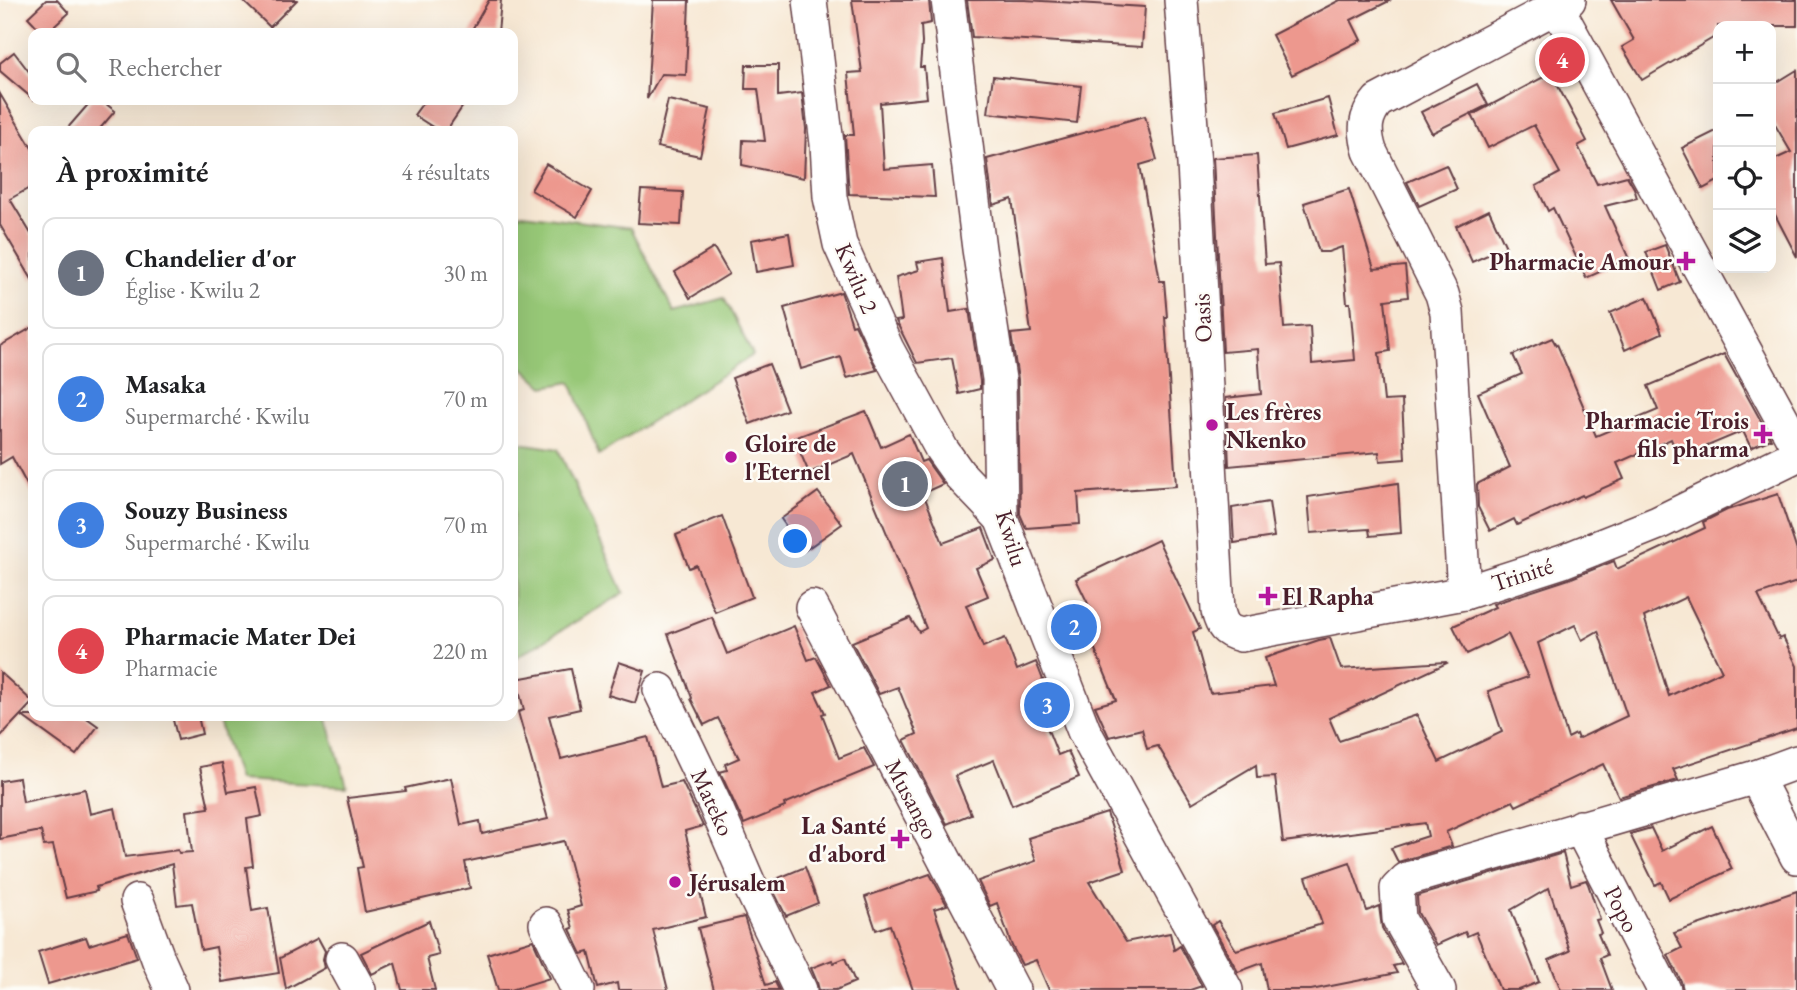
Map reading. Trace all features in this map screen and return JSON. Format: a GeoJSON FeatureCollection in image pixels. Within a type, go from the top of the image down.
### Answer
{"type":"FeatureCollection","features":[{"type":"Feature","properties":{"kind":"street","name":"Kwilu 2"},"geometry":{"type":"LineString","coordinates":[[810,0],[827,144],[830,197],[840,244],[887,349],[942,450],[959,474],[1001,519]]}},
{"type":"Feature","properties":{"kind":"street","name":"Kwilu"},"geometry":{"type":"LineString","coordinates":[[948,0],[979,249],[999,379],[1001,519],[1084,731],[1226,990]]}},
{"type":"Feature","properties":{"kind":"street","name":"Oasis"},"geometry":{"type":"LineString","coordinates":[[1181,0],[1194,164],[1218,611],[1221,622],[1230,632]]}},
{"type":"Feature","properties":{"kind":"street"},"geometry":{"type":"LineString","coordinates":[[1464,593],[1447,312],[1442,294],[1370,151],[1366,136],[1368,112],[1378,101],[1559,2],[1797,446]]}},
{"type":"Feature","properties":{"kind":"street","name":"Trinité"},"geometry":{"type":"LineString","coordinates":[[1230,632],[1241,635],[1464,593],[1563,561],[1658,523],[1797,455]]}},
{"type":"Feature","properties":{"kind":"street","name":"Musango"},"geometry":{"type":"LineString","coordinates":[[812,607],[1013,990]]}},
{"type":"Feature","properties":{"kind":"street","name":"Mateko"},"geometry":{"type":"LineString","coordinates":[[660,690],[800,990]]}},
{"type":"Feature","properties":{"kind":"street"},"geometry":{"type":"LineString","coordinates":[[1439,990],[1399,919],[1397,889],[1406,878],[1756,777],[1797,762]]}},
{"type":"Feature","properties":{"kind":"street"},"geometry":{"type":"LineString","coordinates":[[1756,777],[1797,857]]}},
{"type":"Feature","properties":{"kind":"street","name":"Popo"},"geometry":{"type":"LineString","coordinates":[[1580,827],[1664,990]]}},
{"type":"Feature","properties":{"kind":"street"},"geometry":{"type":"LineString","coordinates":[[137,901],[172,990]]}},
{"type":"Feature","properties":{"kind":"street"},"geometry":{"type":"LineString","coordinates":[[545,924],[578,990]]}},
{"type":"Feature","properties":{"kind":"street"},"geometry":{"type":"LineString","coordinates":[[342,959],[359,990]]}},
{"type":"Feature","properties":{"kind":"green space"},"geometry":{"type":"Polygon","coordinates":[[[518,215],[631,228],[674,312],[724,298],[753,355],[599,455],[571,382],[544,387],[518,363],[518,215]]]}},
{"type":"Feature","properties":{"kind":"green space"},"geometry":{"type":"Polygon","coordinates":[[[518,443],[558,449],[624,593],[518,656],[518,443]]]}},
{"type":"Feature","properties":{"kind":"green space"},"geometry":{"type":"Polygon","coordinates":[[[219,721],[328,721],[347,786],[238,780],[219,721]]]}},
{"type":"Feature","properties":{"kind":"building"},"geometry":{"type":"Polygon","coordinates":[[[46,0],[57,0],[69,13],[52,28],[38,28],[28,17],[46,0]]]}},
{"type":"Feature","properties":{"kind":"building"},"geometry":{"type":"Polygon","coordinates":[[[242,0],[297,0],[270,27],[242,0]]]}},
{"type":"Feature","properties":{"kind":"building"},"geometry":{"type":"Polygon","coordinates":[[[489,0],[501,0],[498,28],[473,28],[489,0]]]}},
{"type":"Feature","properties":{"kind":"building"},"geometry":{"type":"Polygon","coordinates":[[[653,0],[689,0],[686,75],[661,74],[647,99],[653,0]]]}},
{"type":"Feature","properties":{"kind":"building"},"geometry":{"type":"Polygon","coordinates":[[[852,0],[929,0],[931,23],[921,25],[920,67],[924,67],[927,98],[880,103],[884,169],[932,165],[935,197],[849,194],[845,135],[854,135],[848,73],[862,72],[852,0]]]}},
{"type":"Feature","properties":{"kind":"building"},"geometry":{"type":"Polygon","coordinates":[[[967,0],[1025,0],[1145,7],[1142,47],[972,37],[967,0]]]}},
{"type":"Feature","properties":{"kind":"building"},"geometry":{"type":"Polygon","coordinates":[[[1340,0],[1391,0],[1351,20],[1361,40],[1292,75],[1272,35],[1340,0]]]}},
{"type":"Feature","properties":{"kind":"building"},"geometry":{"type":"Polygon","coordinates":[[[1611,0],[1797,0],[1797,26],[1776,26],[1776,21],[1713,21],[1713,38],[1642,80],[1622,47],[1634,40],[1611,0]]]}},
{"type":"Feature","properties":{"kind":"building"},"geometry":{"type":"Polygon","coordinates":[[[14,52],[28,70],[28,95],[0,71],[0,63],[14,52]]]}},
{"type":"Feature","properties":{"kind":"building"},"geometry":{"type":"Polygon","coordinates":[[[746,65],[778,65],[778,96],[802,93],[806,129],[804,178],[742,165],[743,140],[765,141],[758,89],[745,89],[746,65]]]}},
{"type":"Feature","properties":{"kind":"building"},"geometry":{"type":"Polygon","coordinates":[[[1797,70],[1797,257],[1776,217],[1776,159],[1791,152],[1776,126],[1776,83],[1797,70]]]}},
{"type":"Feature","properties":{"kind":"building"},"geometry":{"type":"Polygon","coordinates":[[[1551,73],[1587,141],[1578,146],[1597,184],[1627,176],[1637,198],[1605,206],[1629,259],[1586,278],[1553,208],[1548,211],[1536,186],[1560,173],[1534,125],[1488,148],[1472,115],[1551,73]]]}},
{"type":"Feature","properties":{"kind":"building"},"geometry":{"type":"Polygon","coordinates":[[[993,76],[1081,86],[1077,123],[988,113],[993,76]]]}},
{"type":"Feature","properties":{"kind":"building"},"geometry":{"type":"Polygon","coordinates":[[[1477,84],[1488,105],[1432,133],[1421,112],[1477,84]]]}},
{"type":"Feature","properties":{"kind":"building"},"geometry":{"type":"Polygon","coordinates":[[[0,94],[28,142],[28,189],[10,199],[28,229],[28,273],[0,225],[0,94]]]}},
{"type":"Feature","properties":{"kind":"building"},"geometry":{"type":"Polygon","coordinates":[[[1328,98],[1338,135],[1286,149],[1275,113],[1328,98]]]}},
{"type":"Feature","properties":{"kind":"building"},"geometry":{"type":"Polygon","coordinates":[[[668,100],[710,109],[700,156],[657,147],[668,100]]]}},
{"type":"Feature","properties":{"kind":"building"},"geometry":{"type":"Polygon","coordinates":[[[88,105],[107,105],[115,111],[102,126],[69,126],[88,105]]]}},
{"type":"Feature","properties":{"kind":"building"},"geometry":{"type":"Polygon","coordinates":[[[421,105],[464,105],[449,126],[431,126],[414,115],[421,105]]]}},
{"type":"Feature","properties":{"kind":"building"},"geometry":{"type":"Polygon","coordinates":[[[1145,116],[1157,160],[1140,165],[1160,281],[1164,281],[1176,486],[1078,493],[1080,524],[1026,528],[1020,514],[1018,379],[1011,334],[1031,332],[1012,199],[993,205],[987,159],[1145,116]]]}},
{"type":"Feature","properties":{"kind":"building"},"geometry":{"type":"Polygon","coordinates":[[[1713,132],[1713,184],[1703,189],[1682,148],[1713,132]]]}},
{"type":"Feature","properties":{"kind":"building"},"geometry":{"type":"Polygon","coordinates":[[[1257,155],[1265,264],[1279,263],[1284,328],[1310,326],[1312,364],[1355,360],[1342,247],[1319,252],[1304,203],[1349,189],[1374,269],[1405,266],[1408,297],[1385,300],[1390,351],[1379,353],[1384,401],[1402,400],[1405,459],[1380,461],[1379,452],[1229,466],[1226,398],[1261,394],[1258,349],[1223,352],[1213,158],[1257,155]]]}},
{"type":"Feature","properties":{"kind":"building"},"geometry":{"type":"Polygon","coordinates":[[[546,164],[592,191],[577,217],[531,190],[546,164]]]}},
{"type":"Feature","properties":{"kind":"building"},"geometry":{"type":"Polygon","coordinates":[[[1446,165],[1457,189],[1419,206],[1407,182],[1446,165]]]}},
{"type":"Feature","properties":{"kind":"building"},"geometry":{"type":"Polygon","coordinates":[[[641,190],[683,192],[681,225],[638,223],[641,190]]]}},
{"type":"Feature","properties":{"kind":"building"},"geometry":{"type":"Polygon","coordinates":[[[1489,210],[1506,247],[1472,262],[1456,226],[1489,210]]]}},
{"type":"Feature","properties":{"kind":"building"},"geometry":{"type":"Polygon","coordinates":[[[789,233],[794,265],[756,272],[751,240],[789,233]]]}},
{"type":"Feature","properties":{"kind":"building"},"geometry":{"type":"Polygon","coordinates":[[[1665,245],[1680,282],[1661,290],[1646,252],[1665,245]]]}},
{"type":"Feature","properties":{"kind":"building"},"geometry":{"type":"Polygon","coordinates":[[[714,248],[729,274],[690,298],[675,272],[714,248]]]}},
{"type":"Feature","properties":{"kind":"building"},"geometry":{"type":"Polygon","coordinates":[[[943,258],[950,312],[969,309],[980,381],[980,389],[959,394],[952,358],[917,363],[896,321],[902,320],[896,277],[919,270],[917,262],[943,258]]]}},
{"type":"Feature","properties":{"kind":"building"},"geometry":{"type":"Polygon","coordinates":[[[841,292],[852,325],[855,324],[877,370],[847,378],[841,357],[801,369],[784,308],[841,292]]]}},
{"type":"Feature","properties":{"kind":"building"},"geometry":{"type":"Polygon","coordinates":[[[1647,297],[1662,333],[1625,350],[1610,313],[1647,297]]]}},
{"type":"Feature","properties":{"kind":"building"},"geometry":{"type":"Polygon","coordinates":[[[28,330],[28,487],[12,457],[0,464],[0,346],[28,330]]]}},
{"type":"Feature","properties":{"kind":"building"},"geometry":{"type":"Polygon","coordinates":[[[1552,338],[1557,344],[1596,436],[1658,410],[1648,386],[1724,354],[1771,439],[1751,448],[1743,431],[1679,458],[1671,439],[1617,463],[1624,479],[1517,525],[1514,519],[1490,531],[1478,507],[1477,484],[1510,467],[1478,393],[1522,374],[1513,355],[1552,338]]]}},
{"type":"Feature","properties":{"kind":"building"},"geometry":{"type":"Polygon","coordinates":[[[769,364],[787,410],[750,424],[732,378],[769,364]]]}},
{"type":"Feature","properties":{"kind":"building"},"geometry":{"type":"Polygon","coordinates":[[[866,411],[881,447],[909,434],[921,462],[926,460],[943,484],[923,493],[943,543],[983,528],[995,560],[976,568],[988,596],[966,605],[983,647],[1005,638],[1017,670],[1036,662],[1045,685],[1032,690],[1058,755],[1068,751],[1079,777],[1012,805],[994,760],[955,776],[971,814],[947,824],[904,740],[917,734],[898,687],[879,694],[852,642],[910,618],[919,632],[926,628],[854,454],[809,473],[794,438],[866,411]]]}},
{"type":"Feature","properties":{"kind":"building"},"geometry":{"type":"Polygon","coordinates":[[[1398,483],[1401,533],[1370,536],[1369,529],[1311,533],[1308,497],[1398,483]]]}},
{"type":"Feature","properties":{"kind":"building"},"geometry":{"type":"Polygon","coordinates":[[[818,492],[842,524],[804,551],[781,519],[818,492]]]}},
{"type":"Feature","properties":{"kind":"building"},"geometry":{"type":"Polygon","coordinates":[[[1778,494],[1797,551],[1797,582],[1758,595],[1779,639],[1783,637],[1797,666],[1797,728],[1673,769],[1678,780],[1619,797],[1603,764],[1516,806],[1513,801],[1446,832],[1452,846],[1398,862],[1391,848],[1428,836],[1425,823],[1283,842],[1275,777],[1257,778],[1256,765],[1192,803],[1158,746],[1147,749],[1142,729],[1109,737],[1095,706],[1116,700],[1084,623],[1095,618],[1076,579],[1158,540],[1200,629],[1193,632],[1210,693],[1274,686],[1265,658],[1330,638],[1341,669],[1446,662],[1329,718],[1339,741],[1417,715],[1439,762],[1502,732],[1488,691],[1528,677],[1508,634],[1467,654],[1453,626],[1495,607],[1493,604],[1614,561],[1617,569],[1705,528],[1703,522],[1727,510],[1778,494]],[[1686,597],[1644,617],[1669,696],[1722,671],[1686,597]],[[1575,625],[1538,643],[1568,738],[1576,734],[1578,739],[1627,716],[1598,631],[1582,640],[1575,625]]]}},
{"type":"Feature","properties":{"kind":"building"},"geometry":{"type":"Polygon","coordinates":[[[1269,502],[1274,537],[1234,543],[1232,508],[1269,502]]]}},
{"type":"Feature","properties":{"kind":"building"},"geometry":{"type":"Polygon","coordinates":[[[722,516],[752,597],[715,612],[696,565],[689,568],[676,535],[722,516]]]}},
{"type":"Feature","properties":{"kind":"building"},"geometry":{"type":"Polygon","coordinates":[[[712,617],[727,654],[794,626],[808,660],[816,657],[831,685],[815,692],[825,713],[822,714],[839,758],[864,748],[874,767],[784,804],[785,807],[744,824],[720,772],[727,770],[725,764],[739,758],[718,718],[704,725],[691,699],[668,634],[712,617]]]}},
{"type":"Feature","properties":{"kind":"building"},"geometry":{"type":"Polygon","coordinates":[[[619,662],[645,671],[635,703],[608,695],[619,662]]]}},
{"type":"Feature","properties":{"kind":"building"},"geometry":{"type":"Polygon","coordinates":[[[571,669],[580,709],[549,716],[561,759],[648,737],[661,787],[682,782],[703,826],[685,831],[706,917],[653,930],[668,990],[618,990],[617,983],[598,988],[589,952],[582,954],[570,929],[573,928],[568,910],[581,906],[564,841],[465,862],[470,888],[365,912],[357,868],[363,867],[347,798],[406,791],[405,788],[451,778],[461,825],[480,821],[482,834],[548,819],[518,712],[524,710],[518,679],[571,669]]]}},
{"type":"Feature","properties":{"kind":"building"},"geometry":{"type":"Polygon","coordinates":[[[0,672],[28,697],[28,707],[0,737],[0,672]]]}},
{"type":"Feature","properties":{"kind":"building"},"geometry":{"type":"Polygon","coordinates":[[[29,721],[91,721],[98,726],[76,755],[29,721]]]}},
{"type":"Feature","properties":{"kind":"building"},"geometry":{"type":"Polygon","coordinates":[[[173,721],[199,721],[202,734],[178,740],[173,721]]]}},
{"type":"Feature","properties":{"kind":"building"},"geometry":{"type":"Polygon","coordinates":[[[222,763],[228,792],[256,787],[262,816],[247,819],[253,866],[246,867],[252,911],[268,908],[279,973],[222,982],[216,947],[201,950],[192,903],[177,905],[172,864],[96,887],[97,891],[66,898],[53,845],[44,846],[41,831],[0,839],[0,781],[19,778],[23,802],[85,789],[90,814],[115,808],[125,857],[178,850],[179,853],[192,852],[187,811],[209,808],[200,767],[222,763]]]}},
{"type":"Feature","properties":{"kind":"building"},"geometry":{"type":"Polygon","coordinates":[[[1107,813],[1125,870],[1089,882],[1126,942],[1170,933],[1174,950],[1180,946],[1202,986],[1190,990],[1049,990],[1036,960],[1022,965],[1012,946],[997,903],[990,906],[978,881],[1036,861],[1028,838],[1107,813]]]}},
{"type":"Feature","properties":{"kind":"building"},"geometry":{"type":"Polygon","coordinates":[[[1712,826],[1732,869],[1669,899],[1661,882],[1655,885],[1630,834],[1651,828],[1662,851],[1712,826]]]}},
{"type":"Feature","properties":{"kind":"building"},"geometry":{"type":"Polygon","coordinates":[[[1563,853],[1571,885],[1586,880],[1588,884],[1600,919],[1596,920],[1601,933],[1598,934],[1607,955],[1600,958],[1612,990],[1561,990],[1549,960],[1570,951],[1549,888],[1511,910],[1539,982],[1519,990],[1500,990],[1476,932],[1467,936],[1465,932],[1436,945],[1418,913],[1417,896],[1563,853]]]}},
{"type":"Feature","properties":{"kind":"building"},"geometry":{"type":"Polygon","coordinates":[[[1350,862],[1367,911],[1379,906],[1382,928],[1402,964],[1393,966],[1397,973],[1311,990],[1267,990],[1262,963],[1238,972],[1212,925],[1218,921],[1236,950],[1322,924],[1306,877],[1350,862]]]}},
{"type":"Feature","properties":{"kind":"building"},"geometry":{"type":"Polygon","coordinates":[[[805,867],[818,903],[786,916],[769,882],[805,867]]]}},
{"type":"Feature","properties":{"kind":"building"},"geometry":{"type":"Polygon","coordinates":[[[930,874],[947,905],[934,909],[962,990],[913,990],[890,925],[876,930],[865,897],[930,874]]]}},
{"type":"Feature","properties":{"kind":"building"},"geometry":{"type":"Polygon","coordinates":[[[1797,891],[1797,990],[1683,990],[1668,955],[1682,948],[1674,933],[1797,891]]]}},
{"type":"Feature","properties":{"kind":"building"},"geometry":{"type":"Polygon","coordinates":[[[744,917],[766,985],[775,982],[779,990],[714,990],[698,928],[744,917]]]}},
{"type":"Feature","properties":{"kind":"building"},"geometry":{"type":"Polygon","coordinates":[[[429,921],[439,955],[427,958],[435,990],[402,990],[395,963],[372,974],[361,953],[429,921]]]}},
{"type":"Feature","properties":{"kind":"building"},"geometry":{"type":"Polygon","coordinates":[[[128,933],[137,958],[48,984],[38,952],[86,937],[89,945],[128,933]]]}},
{"type":"Feature","properties":{"kind":"building"},"geometry":{"type":"Polygon","coordinates":[[[318,938],[325,951],[325,968],[286,989],[280,958],[318,938]]]}},
{"type":"Feature","properties":{"kind":"building"},"geometry":{"type":"Polygon","coordinates":[[[533,940],[550,978],[511,990],[498,990],[487,954],[533,940]]]}},
{"type":"Feature","properties":{"kind":"building"},"geometry":{"type":"Polygon","coordinates":[[[845,958],[855,982],[836,990],[819,990],[811,968],[845,958]]]}},
{"type":"Feature","properties":{"kind":"place","name":"Pharmacie Mater Dei"},"geometry":{"type":"Point","coordinates":[1562,60]}},
{"type":"Feature","properties":{"kind":"place","name":"Pharmacie Amour"},"geometry":{"type":"Point","coordinates":[1686,261]}},
{"type":"Feature","properties":{"kind":"place","name":"Les frères Nkenko"},"geometry":{"type":"Point","coordinates":[1212,425]}},
{"type":"Feature","properties":{"kind":"place","name":"Pharmacie Trois fils pharma"},"geometry":{"type":"Point","coordinates":[1763,434]}},
{"type":"Feature","properties":{"kind":"place","name":"Gloire de l'Eternel"},"geometry":{"type":"Point","coordinates":[731,457]}},
{"type":"Feature","properties":{"kind":"place","name":"Chandelier d'or"},"geometry":{"type":"Point","coordinates":[905,484]}},
{"type":"Feature","properties":{"kind":"place","name":"El Rapha"},"geometry":{"type":"Point","coordinates":[1268,596]}},
{"type":"Feature","properties":{"kind":"place","name":"Masaka"},"geometry":{"type":"Point","coordinates":[1074,627]}},
{"type":"Feature","properties":{"kind":"place","name":"Souzy Business"},"geometry":{"type":"Point","coordinates":[1047,705]}},
{"type":"Feature","properties":{"kind":"place","name":"La Santé d'abord"},"geometry":{"type":"Point","coordinates":[900,839]}},
{"type":"Feature","properties":{"kind":"place","name":"Jérusalem"},"geometry":{"type":"Point","coordinates":[675,882]}}]}
